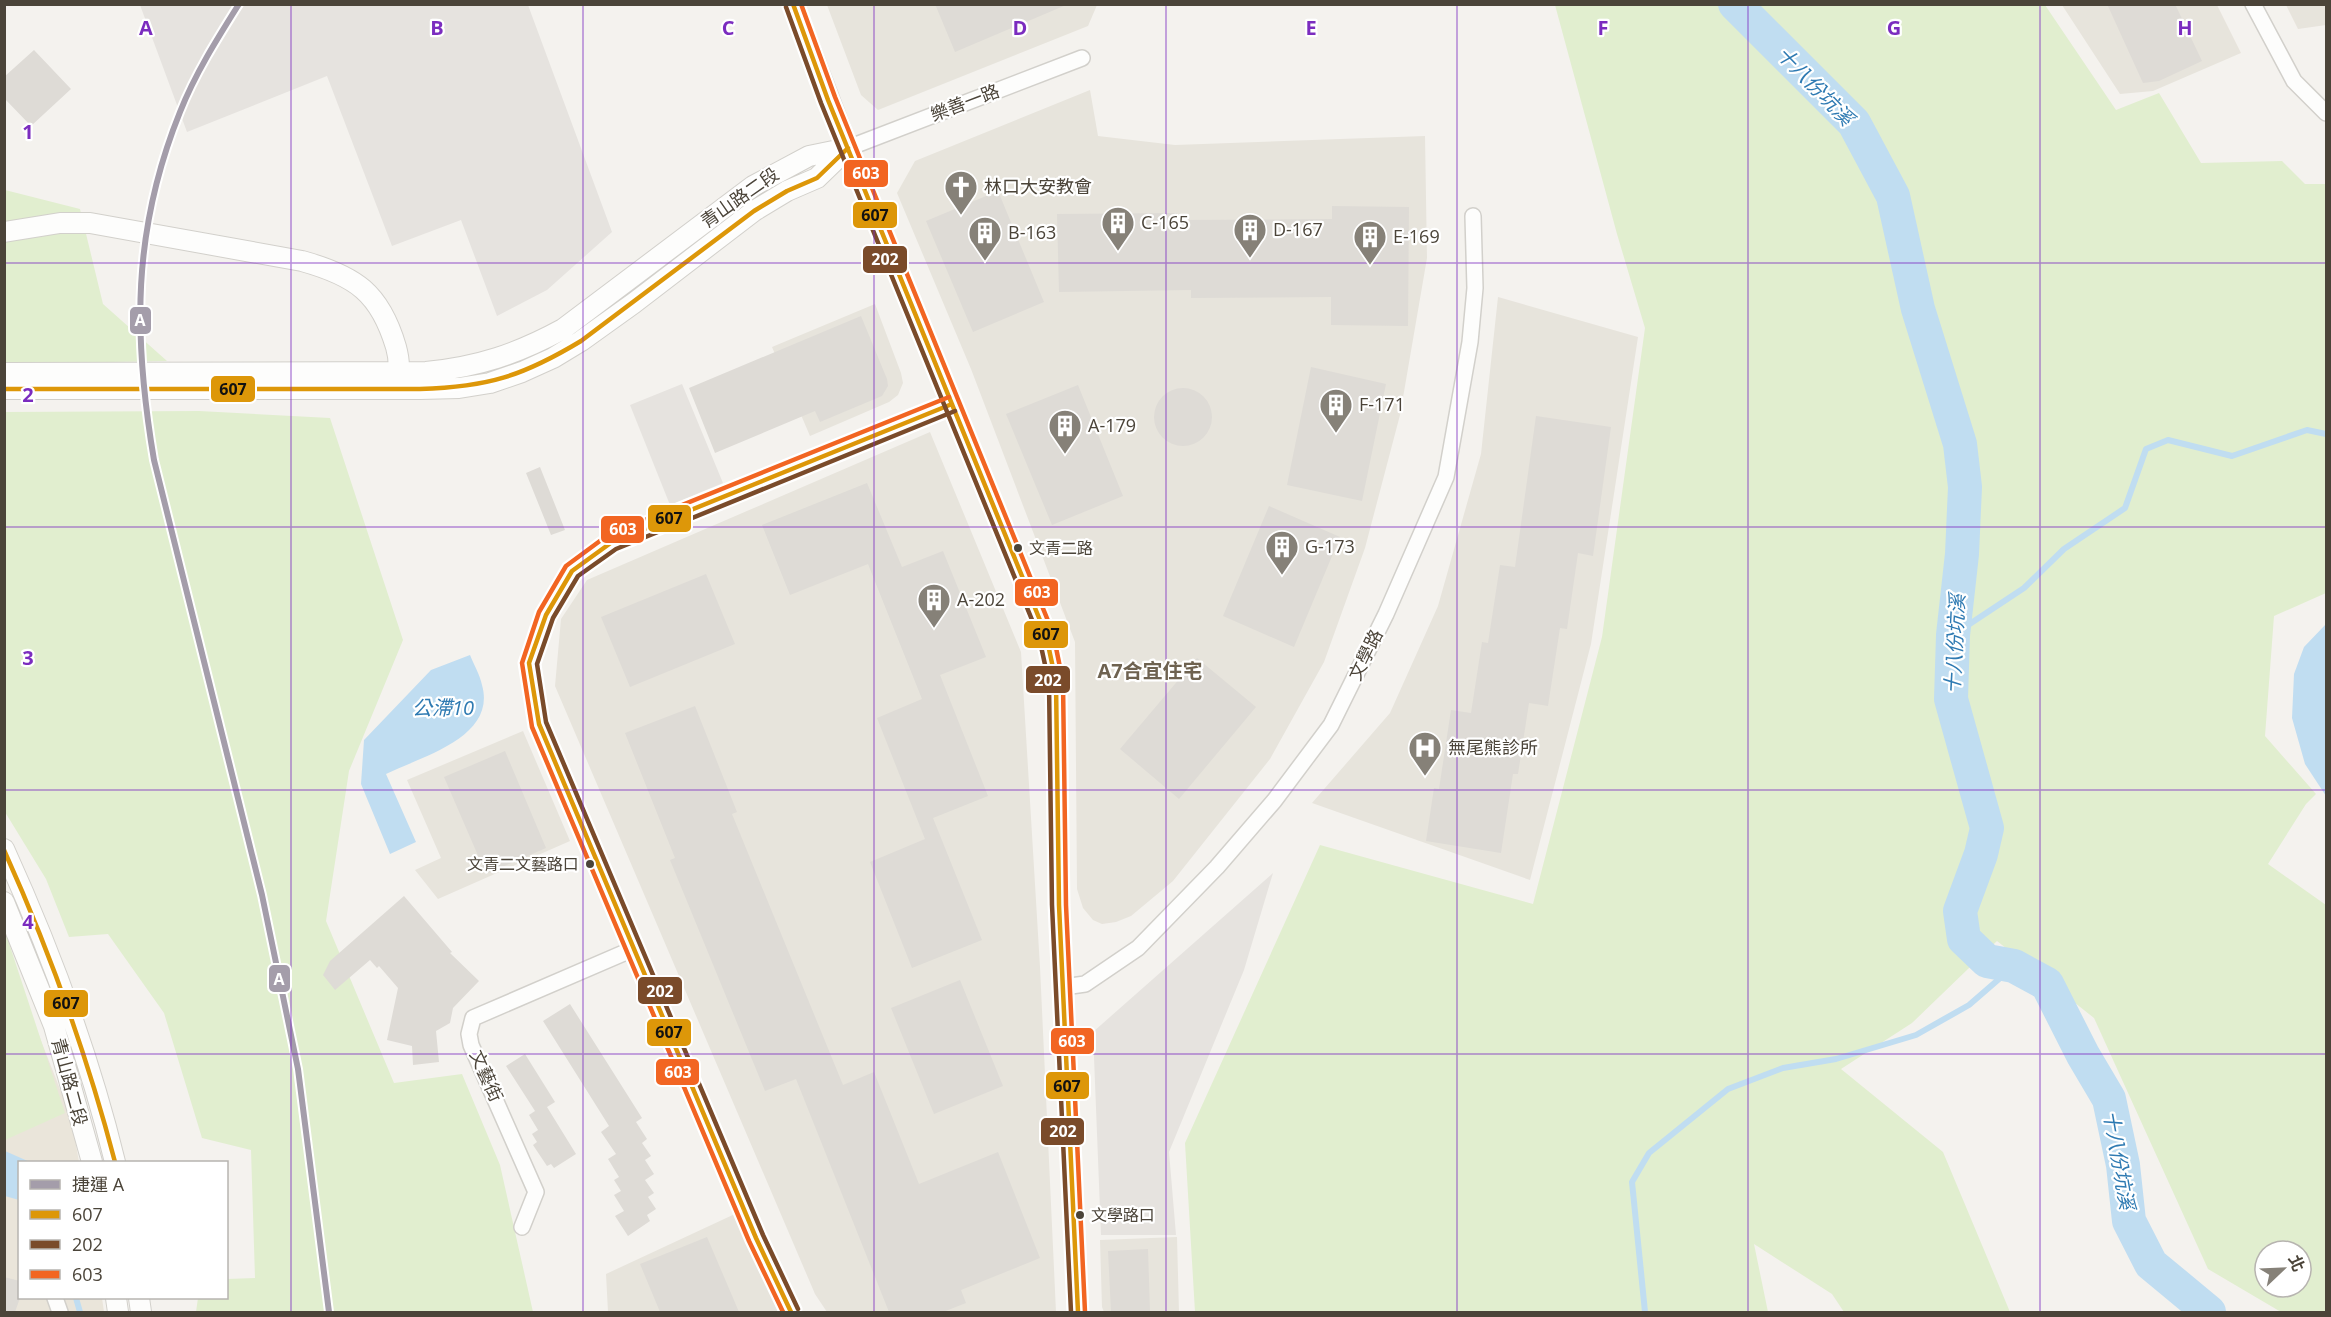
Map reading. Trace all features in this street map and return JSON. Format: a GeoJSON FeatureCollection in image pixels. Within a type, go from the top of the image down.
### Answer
{"type":"FeatureCollection","features":[{"type":"Feature","properties":{"kind":"street"},"geometry":{"type":"LineString","coordinates":[[793,4],[848,148],[1046,635],[1056,682],[1059,905],[1078,1312]]}},
{"type":"Feature","properties":{"kind":"street"},"geometry":{"type":"LineString","coordinates":[[2253,4],[2294,81],[2326,114]]}},
{"type":"Feature","properties":{"kind":"street","name":"樂善一路"},"geometry":{"type":"LineString","coordinates":[[848,148],[1082,58]]}},
{"type":"Feature","properties":{"kind":"street","name":"青山路二段"},"geometry":{"type":"LineString","coordinates":[[4,373],[390,378],[459,388],[490,382],[522,372],[553,358],[581,341],[754,211],[787,191],[817,178],[848,148]]}},
{"type":"Feature","properties":{"kind":"street","name":"文學路"},"geometry":{"type":"LineString","coordinates":[[1064,987],[1085,984],[1138,948],[1217,867],[1274,801],[1331,725],[1386,614],[1446,477],[1470,342],[1474,288],[1473,216]]}},
{"type":"Feature","properties":{"kind":"street"},"geometry":{"type":"LineString","coordinates":[[4,232],[60,223],[90,223],[302,261],[324,267],[349,279],[372,295],[389,324],[398,353],[390,378]]}},
{"type":"Feature","properties":{"kind":"street"},"geometry":{"type":"LineString","coordinates":[[4,244],[61,235],[82,235],[313,275],[341,287],[363,303],[378,328],[390,378]]}},
{"type":"Feature","properties":{"kind":"street","name":"青山路二段"},"geometry":{"type":"LineString","coordinates":[[4,389],[390,378]]}},
{"type":"Feature","properties":{"kind":"street"},"geometry":{"type":"LineString","coordinates":[[791,1312],[756,1238],[539,724],[529,663],[546,615],[572,571],[612,542],[952,404]]}},
{"type":"Feature","properties":{"kind":"street","name":"青山路二段"},"geometry":{"type":"LineString","coordinates":[[4,849],[52,962],[102,1110],[115,1161]]}},
{"type":"Feature","properties":{"kind":"street","name":"青山路二段"},"geometry":{"type":"LineString","coordinates":[[4,902],[54,1026],[92,1161]]}},
{"type":"Feature","properties":{"kind":"street","name":"文藝街"},"geometry":{"type":"LineString","coordinates":[[522,1227],[536,1192],[471,1045],[469,1034],[473,1018],[633,949]]}},
{"type":"Feature","properties":{"kind":"shaded area"},"geometry":{"type":"Polygon","coordinates":[[[140,5],[528,5],[612,232],[547,290],[497,316],[461,220],[392,246],[327,76],[187,132],[140,5]]]}},
{"type":"Feature","properties":{"kind":"shaded area"},"geometry":{"type":"Polygon","coordinates":[[[827,5],[1097,5],[1088,26],[878,110],[861,95],[827,5]]]}},
{"type":"Feature","properties":{"kind":"shaded area"},"geometry":{"type":"Polygon","coordinates":[[[2062,5],[2217,5],[2241,53],[2153,91],[2120,94],[2062,5]]]}},
{"type":"Feature","properties":{"kind":"shaded area"},"geometry":{"type":"Polygon","coordinates":[[[2286,5],[2326,5],[2326,25],[2298,29],[2286,5]]]}},
{"type":"Feature","properties":{"kind":"shaded area"},"geometry":{"type":"Polygon","coordinates":[[[1090,90],[1098,136],[1175,145],[1425,136],[1427,258],[1400,415],[1365,548],[1324,662],[1270,759],[1173,881],[1131,916],[1102,924],[1093,920],[1083,908],[1077,889],[1075,642],[971,369],[897,193],[915,161],[1090,90]]]}},
{"type":"Feature","properties":{"kind":"shaded area"},"geometry":{"type":"Polygon","coordinates":[[[1498,297],[1638,337],[1591,644],[1530,880],[1312,803],[1390,713],[1438,606],[1481,454],[1498,297]]]}},
{"type":"Feature","properties":{"kind":"shaded area"},"geometry":{"type":"Polygon","coordinates":[[[875,304],[901,373],[903,383],[898,395],[889,402],[810,436],[772,347],[875,304]]]}},
{"type":"Feature","properties":{"kind":"shaded area"},"geometry":{"type":"Polygon","coordinates":[[[682,384],[723,483],[670,505],[630,405],[682,384]]]}},
{"type":"Feature","properties":{"kind":"shaded area"},"geometry":{"type":"Polygon","coordinates":[[[930,432],[1021,652],[1040,967],[1056,1312],[827,1312],[815,1294],[555,686],[561,619],[587,580],[930,432]]]}},
{"type":"Feature","properties":{"kind":"shaded area"},"geometry":{"type":"Polygon","coordinates":[[[523,731],[570,841],[438,899],[415,870],[441,858],[407,780],[523,731]]]}},
{"type":"Feature","properties":{"kind":"shaded area"},"geometry":{"type":"Polygon","coordinates":[[[1273,873],[1244,970],[1169,1152],[1176,1235],[1101,1235],[1093,1032],[1273,873]]]}},
{"type":"Feature","properties":{"kind":"shaded area"},"geometry":{"type":"Polygon","coordinates":[[[4,947],[71,1117],[79,1161],[18,1161],[18,1299],[102,1299],[104,1312],[5,1312],[4,947]]]}},
{"type":"Feature","properties":{"kind":"shaded area"},"geometry":{"type":"Polygon","coordinates":[[[737,1213],[778,1312],[608,1312],[606,1274],[737,1213]]]}},
{"type":"Feature","properties":{"kind":"shaded area"},"geometry":{"type":"Polygon","coordinates":[[[1177,1237],[1179,1312],[1104,1312],[1100,1240],[1177,1237]]]}},
{"type":"Feature","properties":{"kind":"green space"},"geometry":{"type":"Polygon","coordinates":[[[1555,5],[2045,5],[2116,110],[2159,93],[2201,163],[2282,161],[2305,184],[2326,184],[2326,593],[2274,616],[2265,736],[2316,794],[2306,804],[2268,864],[2326,905],[2326,1312],[2281,1312],[2259,1299],[2313,1299],[2313,1239],[2253,1239],[2253,1296],[2208,1269],[2094,1018],[1997,941],[1912,1023],[1841,1069],[1943,1152],[2010,1312],[1844,1312],[1832,1294],[1754,1244],[1768,1312],[1195,1312],[1185,1143],[1320,845],[1533,904],[1602,637],[1645,328],[1555,5]]]}},
{"type":"Feature","properties":{"kind":"green space"},"geometry":{"type":"Polygon","coordinates":[[[5,190],[80,209],[103,304],[167,361],[5,364],[5,190]]]}},
{"type":"Feature","properties":{"kind":"green space"},"geometry":{"type":"Polygon","coordinates":[[[199,411],[330,418],[403,640],[349,771],[326,921],[394,1083],[462,1074],[500,1165],[533,1312],[196,1312],[198,1299],[228,1299],[228,1279],[255,1278],[251,1150],[202,1138],[164,1013],[108,934],[69,937],[46,879],[5,812],[5,412],[199,411]]]}},
{"type":"Feature","properties":{"kind":"green space"},"geometry":{"type":"Polygon","coordinates":[[[4,928],[65,1113],[5,1140],[4,1140],[4,928]]]}},
{"type":"Feature","properties":{"kind":"water"},"geometry":{"type":"Polygon","coordinates":[[[2326,624],[2326,796],[2305,764],[2292,718],[2294,674],[2304,647],[2326,624]]]}},
{"type":"Feature","properties":{"kind":"water","name":"公滯10"},"geometry":{"type":"Polygon","coordinates":[[[470,655],[482,685],[484,703],[478,719],[467,732],[452,743],[386,774],[416,842],[390,854],[361,784],[364,740],[431,670],[470,655]]]}},
{"type":"Feature","properties":{"kind":"water"},"geometry":{"type":"Polygon","coordinates":[[[5,1151],[28,1161],[18,1161],[18,1200],[5,1196],[5,1151]]]}},
{"type":"Feature","properties":{"kind":"building"},"geometry":{"type":"Polygon","coordinates":[[[935,4],[1066,4],[1066,5],[955,52],[935,4]]]}},
{"type":"Feature","properties":{"kind":"building"},"geometry":{"type":"Polygon","coordinates":[[[2107,4],[2175,4],[2202,61],[2159,81],[2143,83],[2107,4]]]}},
{"type":"Feature","properties":{"kind":"building"},"geometry":{"type":"Polygon","coordinates":[[[34,50],[71,89],[31,126],[4,98],[4,77],[34,50]]]}},
{"type":"Feature","properties":{"kind":"building","name":"B-163"},"geometry":{"type":"Polygon","coordinates":[[[998,191],[1044,302],[973,332],[926,221],[998,191]]]}},
{"type":"Feature","properties":{"kind":"building"},"geometry":{"type":"Polygon","coordinates":[[[1332,206],[1409,207],[1408,326],[1331,325],[1331,297],[1191,298],[1191,290],[1059,292],[1057,214],[1177,213],[1177,220],[1332,219],[1332,206]]]}},
{"type":"Feature","properties":{"kind":"building"},"geometry":{"type":"Polygon","coordinates":[[[861,316],[887,379],[888,386],[882,396],[820,422],[815,411],[715,453],[689,388],[861,316]]]}},
{"type":"Feature","properties":{"kind":"building","name":"F-171"},"geometry":{"type":"Polygon","coordinates":[[[1311,367],[1386,384],[1362,501],[1287,485],[1311,367]]]}},
{"type":"Feature","properties":{"kind":"building","name":"A-179"},"geometry":{"type":"Polygon","coordinates":[[[1078,385],[1123,496],[1052,525],[1006,414],[1078,385]]]}},
{"type":"Feature","properties":{"kind":"building"},"geometry":{"type":"Polygon","coordinates":[[[1183,388],[1199,393],[1207,401],[1212,417],[1207,433],[1199,441],[1183,446],[1167,441],[1159,433],[1154,417],[1159,401],[1167,393],[1183,388]]]}},
{"type":"Feature","properties":{"kind":"building"},"geometry":{"type":"Polygon","coordinates":[[[1536,416],[1611,427],[1593,556],[1578,553],[1567,629],[1560,628],[1548,706],[1529,703],[1518,774],[1513,774],[1501,853],[1426,841],[1434,788],[1439,789],[1451,710],[1471,713],[1482,642],[1488,643],[1500,565],[1515,567],[1536,416]]]}},
{"type":"Feature","properties":{"kind":"building"},"geometry":{"type":"Polygon","coordinates":[[[540,467],[565,530],[551,535],[526,473],[540,467]]]}},
{"type":"Feature","properties":{"kind":"building"},"geometry":{"type":"Polygon","coordinates":[[[867,483],[902,567],[943,551],[986,657],[940,675],[988,796],[933,818],[982,940],[912,968],[870,862],[925,839],[877,718],[922,699],[868,564],[790,595],[762,525],[867,483]]]}},
{"type":"Feature","properties":{"kind":"building","name":"G-173"},"geometry":{"type":"Polygon","coordinates":[[[1269,506],[1340,537],[1294,647],[1223,616],[1269,506]]]}},
{"type":"Feature","properties":{"kind":"building"},"geometry":{"type":"Polygon","coordinates":[[[706,574],[735,644],[630,687],[601,617],[706,574]]]}},
{"type":"Feature","properties":{"kind":"building"},"geometry":{"type":"Polygon","coordinates":[[[1197,658],[1256,707],[1179,799],[1120,749],[1197,658]]]}},
{"type":"Feature","properties":{"kind":"building"},"geometry":{"type":"Polygon","coordinates":[[[695,706],[737,812],[732,814],[843,1085],[874,1072],[919,1184],[998,1152],[1040,1258],[961,1290],[966,1303],[943,1312],[889,1312],[796,1079],[765,1091],[670,860],[675,858],[625,733],[695,706]]]}},
{"type":"Feature","properties":{"kind":"building"},"geometry":{"type":"Polygon","coordinates":[[[505,751],[546,848],[486,874],[444,777],[505,751]]]}},
{"type":"Feature","properties":{"kind":"building"},"geometry":{"type":"Polygon","coordinates":[[[404,896],[452,952],[450,953],[479,981],[453,1008],[450,1023],[436,1031],[439,1062],[413,1065],[412,1046],[387,1040],[398,988],[379,966],[377,968],[370,960],[335,990],[323,975],[330,961],[404,896]]]}},
{"type":"Feature","properties":{"kind":"building"},"geometry":{"type":"Polygon","coordinates":[[[960,980],[1003,1086],[934,1114],[891,1008],[960,980]]]}},
{"type":"Feature","properties":{"kind":"building"},"geometry":{"type":"Polygon","coordinates":[[[570,1004],[642,1118],[636,1122],[647,1139],[642,1143],[651,1156],[645,1160],[654,1174],[645,1180],[654,1193],[648,1197],[656,1209],[647,1215],[650,1221],[628,1236],[615,1216],[624,1211],[614,1195],[621,1191],[614,1180],[619,1177],[608,1159],[616,1154],[601,1132],[609,1126],[543,1021],[570,1004]]]}},
{"type":"Feature","properties":{"kind":"building"},"geometry":{"type":"Polygon","coordinates":[[[525,1054],[555,1102],[547,1107],[576,1154],[554,1168],[551,1164],[547,1166],[533,1145],[537,1142],[532,1134],[538,1130],[529,1115],[535,1111],[506,1066],[525,1054]]]}},
{"type":"Feature","properties":{"kind":"building"},"geometry":{"type":"Polygon","coordinates":[[[707,1237],[739,1312],[660,1312],[640,1264],[707,1237]]]}},
{"type":"Feature","properties":{"kind":"building"},"geometry":{"type":"Polygon","coordinates":[[[1148,1249],[1150,1311],[1111,1312],[1108,1251],[1148,1249]]]}},
{"type":"Feature","properties":{"kind":"building"},"geometry":{"type":"Polygon","coordinates":[[[4,1277],[18,1280],[20,1299],[15,1312],[4,1312],[4,1277]]]}},
{"type":"Feature","properties":{"kind":"waterway","name":"十八份坑溪"},"geometry":{"type":"LineString","coordinates":[[1735,4],[1854,123],[1893,196],[1918,309],[1960,444],[1965,487],[1962,554],[1953,635],[1951,699],[1987,828],[1981,854],[1960,911],[1964,939],[1987,961],[2014,966],[2047,984],[2083,1055],[2109,1099],[2123,1165],[2129,1221],[2151,1264],[2209,1312]]}},
{"type":"Feature","properties":{"kind":"waterway"},"geometry":{"type":"LineString","coordinates":[[1953,635],[2024,588],[2064,549],[2125,508],[2146,449],[2168,440],[2232,456],[2307,430],[2326,434]]}},
{"type":"Feature","properties":{"kind":"waterway"},"geometry":{"type":"LineString","coordinates":[[1645,1312],[1632,1182],[1649,1153],[1728,1089],[1783,1068],[1836,1059],[1916,1035],[1969,1005],[2014,966]]}},
{"type":"Feature","properties":{"kind":"waterway"},"geometry":{"type":"LineString","coordinates":[[76,1299],[80,1312]]}},
{"type":"Feature","properties":{"kind":"metro line","name":"A"},"geometry":{"type":"LineString","coordinates":[[239,4],[192,84],[164,156],[145,242],[141,284],[142,370],[154,460],[262,895],[298,1069],[329,1312]]}},
{"type":"Feature","properties":{"kind":"transit line","name":"607"},"geometry":{"type":"LineString","coordinates":[[793,4],[828,100],[1046,635],[1056,682],[1059,905],[1078,1312]]}},
{"type":"Feature","properties":{"kind":"transit line","name":"603"},"geometry":{"type":"LineString","coordinates":[[801,4],[835,97],[1053,633],[1063,682],[1066,905],[1085,1312]]}},
{"type":"Feature","properties":{"kind":"transit line","name":"202"},"geometry":{"type":"LineString","coordinates":[[786,7],[821,103],[1039,637],[1049,683],[1052,905],[1071,1312]]}},
{"type":"Feature","properties":{"kind":"transit line","name":"607"},"geometry":{"type":"LineString","coordinates":[[4,389],[420,389],[466,386],[504,377],[541,363],[581,341],[754,211],[787,191],[817,178],[848,148]]}},
{"type":"Feature","properties":{"kind":"transit line","name":"603"},"geometry":{"type":"LineString","coordinates":[[783,1312],[749,1241],[532,727],[522,663],[539,612],[566,566],[608,535],[949,397]]}},
{"type":"Feature","properties":{"kind":"transit line","name":"607"},"geometry":{"type":"LineString","coordinates":[[791,1312],[756,1238],[539,724],[529,663],[546,615],[572,571],[612,542],[952,404]]}},
{"type":"Feature","properties":{"kind":"transit line","name":"202"},"geometry":{"type":"LineString","coordinates":[[798,1309],[763,1235],[546,722],[537,664],[553,618],[578,576],[616,549],[955,411]]}},
{"type":"Feature","properties":{"kind":"transit line","name":"607"},"geometry":{"type":"LineString","coordinates":[[4,850],[37,927],[66,1004],[115,1161]]}},
{"type":"Feature","properties":{"kind":"place","name":"林口大安教會"},"geometry":{"type":"Point","coordinates":[961,216]}},
{"type":"Feature","properties":{"kind":"place","name":"C-165"},"geometry":{"type":"Point","coordinates":[1118,252]}},
{"type":"Feature","properties":{"kind":"place","name":"D-167"},"geometry":{"type":"Point","coordinates":[1250,259]}},
{"type":"Feature","properties":{"kind":"place","name":"B-163"},"geometry":{"type":"Point","coordinates":[985,262]}},
{"type":"Feature","properties":{"kind":"place","name":"E-169"},"geometry":{"type":"Point","coordinates":[1370,266]}},
{"type":"Feature","properties":{"kind":"place","name":"F-171"},"geometry":{"type":"Point","coordinates":[1336,434]}},
{"type":"Feature","properties":{"kind":"place","name":"A-179"},"geometry":{"type":"Point","coordinates":[1065,455]}},
{"type":"Feature","properties":{"kind":"place","name":"文青二路"},"geometry":{"type":"Point","coordinates":[1018,548]}},
{"type":"Feature","properties":{"kind":"place","name":"G-173"},"geometry":{"type":"Point","coordinates":[1282,576]}},
{"type":"Feature","properties":{"kind":"place","name":"A-202"},"geometry":{"type":"Point","coordinates":[934,629]}},
{"type":"Feature","properties":{"kind":"place","name":"無尾熊診所"},"geometry":{"type":"Point","coordinates":[1425,777]}},
{"type":"Feature","properties":{"kind":"place","name":"文青二文藝路口"},"geometry":{"type":"Point","coordinates":[590,864]}},
{"type":"Feature","properties":{"kind":"place","name":"文學路口"},"geometry":{"type":"Point","coordinates":[1080,1215]}},
{"type":"Feature","properties":{"kind":"district","name":"A7合宜住宅"},"geometry":{"type":"Point","coordinates":[1150,671]}}]}
